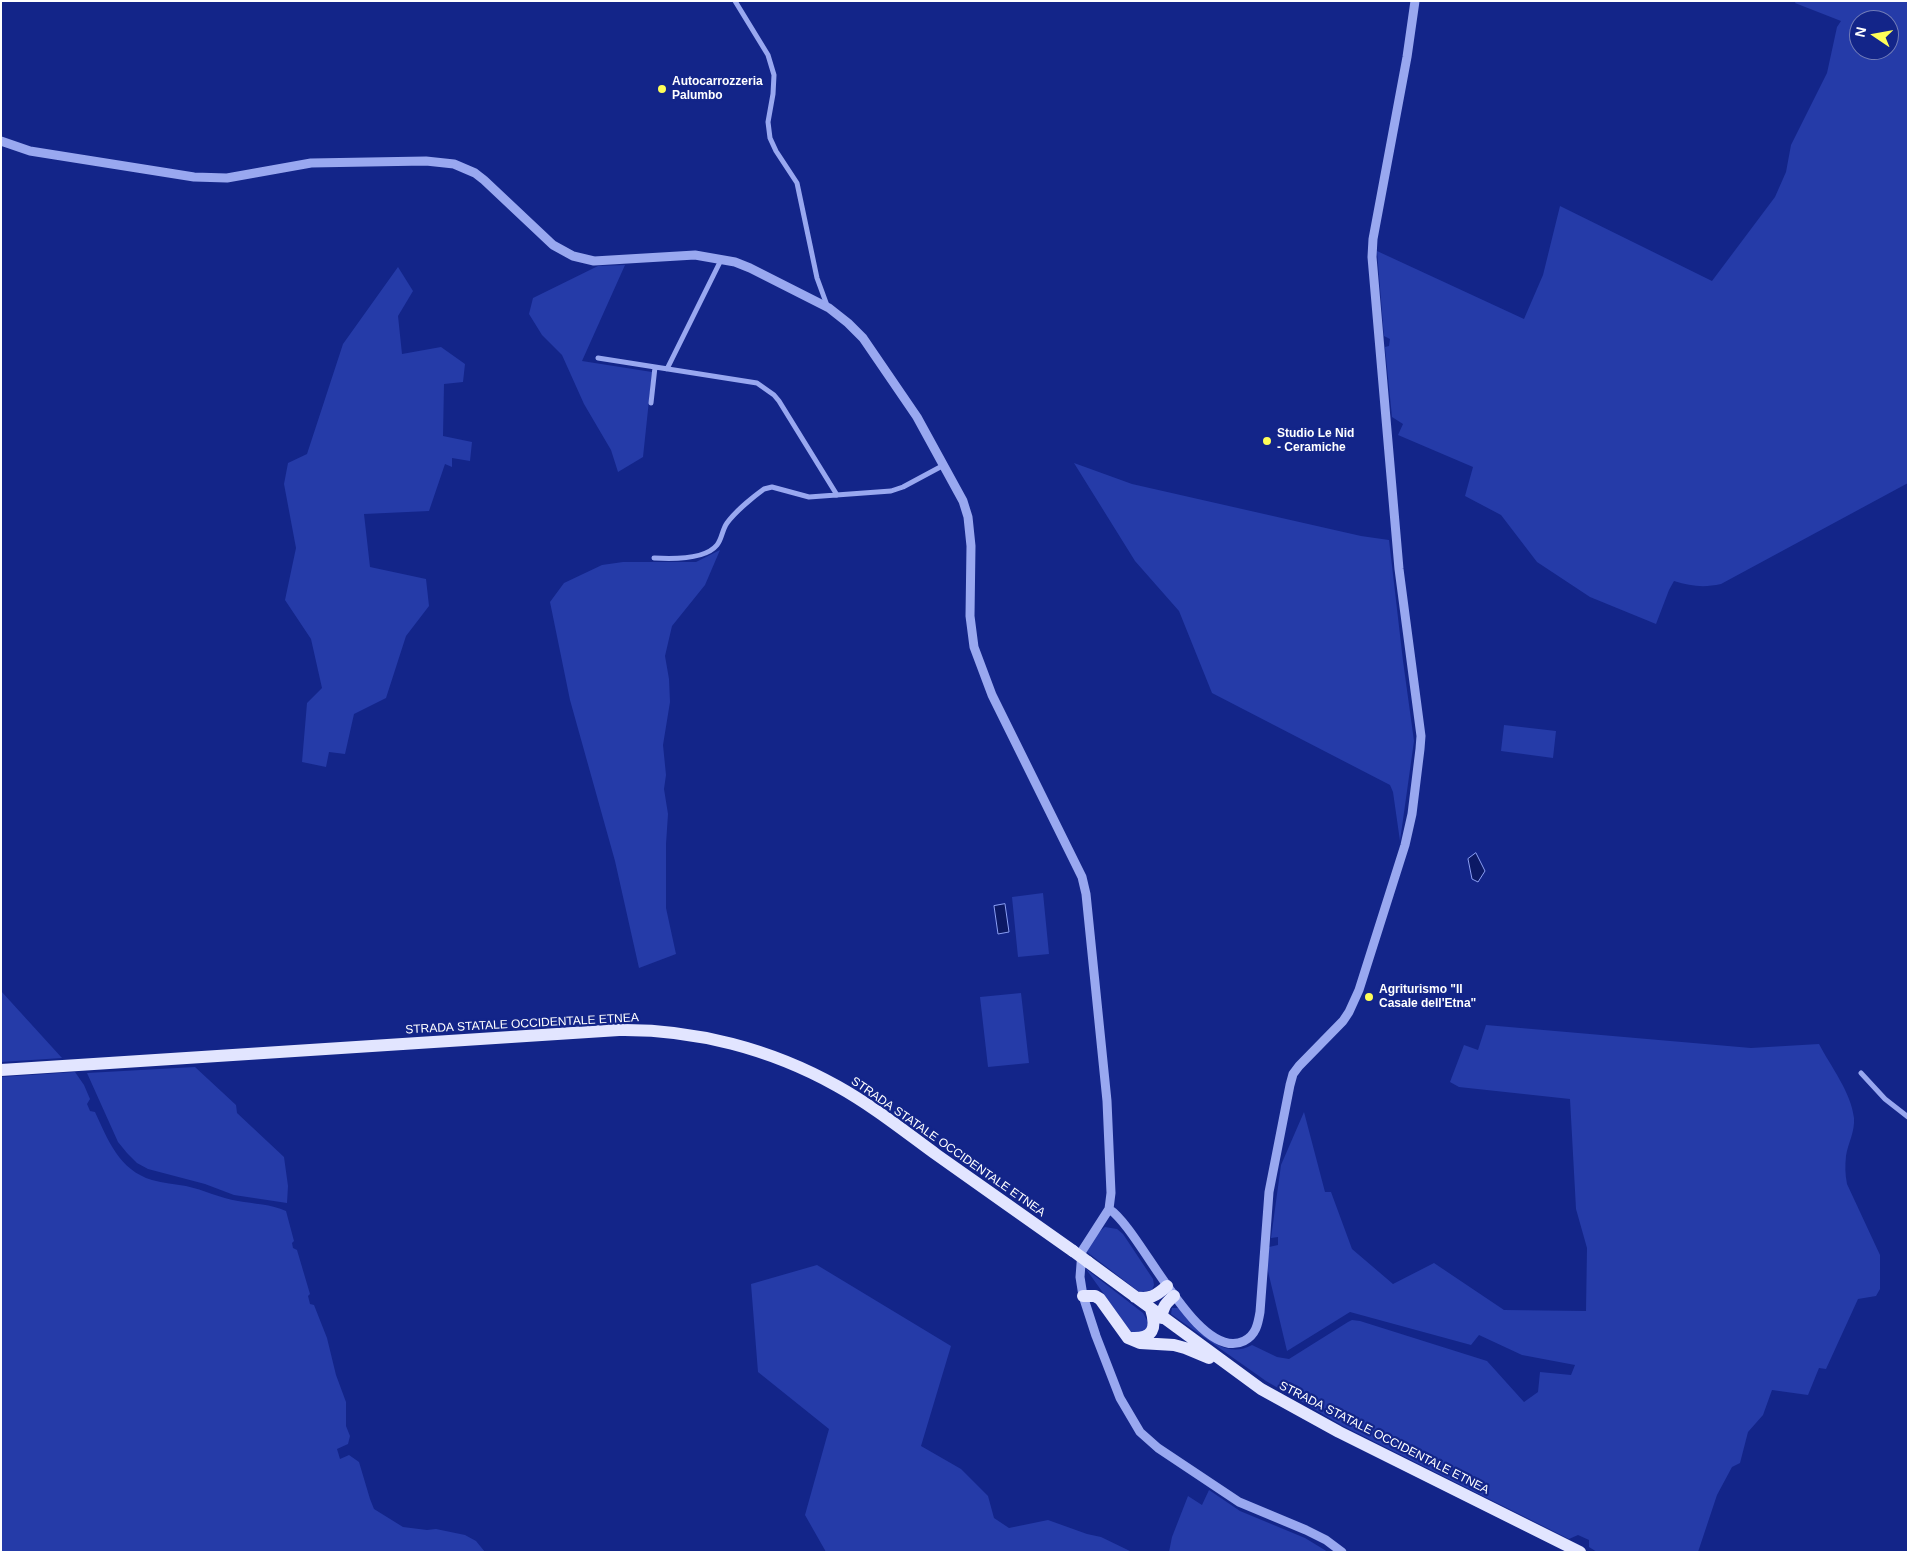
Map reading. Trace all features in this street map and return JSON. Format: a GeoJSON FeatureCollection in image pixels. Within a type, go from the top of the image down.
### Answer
{"type":"FeatureCollection","features":[{"type":"Feature","properties":{"kind":"main road","name":"STRADA STATALE OCCIDENTALE ETNEA"},"geometry":{"type":"LineString","coordinates":[[1,1070],[619,1030],[655,1031],[694,1036],[745,1047],[784,1060],[837,1086],[874,1109],[1261,1388],[1339,1432],[1580,1552]]}},
{"type":"Feature","properties":{"kind":"main road"},"geometry":{"type":"LineString","coordinates":[[1135,1298],[1145,1299],[1171,1291]]}},
{"type":"Feature","properties":{"kind":"main road"},"geometry":{"type":"LineString","coordinates":[[1162,1318],[1162,1310],[1171,1291]]}},
{"type":"Feature","properties":{"kind":"main road"},"geometry":{"type":"LineString","coordinates":[[1083,1296],[1095,1296],[1100,1299],[1128,1338],[1140,1343],[1174,1345],[1185,1348],[1231,1368]]}},
{"type":"Feature","properties":{"kind":"main road"},"geometry":{"type":"LineString","coordinates":[[1128,1338],[1140,1338],[1151,1333],[1154,1326],[1151,1309]]}},
{"type":"Feature","properties":{"kind":"street"},"geometry":{"type":"LineString","coordinates":[[735,1],[772,64],[774,85],[768,122],[770,138],[776,151],[797,183],[817,278],[829,308]]}},
{"type":"Feature","properties":{"kind":"street"},"geometry":{"type":"LineString","coordinates":[[1108,1209],[1124,1224],[1192,1318],[1218,1340],[1234,1344],[1248,1339],[1258,1323],[1260,1312],[1269,1192],[1293,1074],[1343,1021],[1354,1002],[1410,828],[1421,736],[1399,569],[1372,257],[1373,239],[1416,1]]}},
{"type":"Feature","properties":{"kind":"street"},"geometry":{"type":"LineString","coordinates":[[1,141],[14,147],[45,154],[176,175],[212,178],[247,175],[311,163],[441,162],[454,164],[475,173],[497,191],[553,245],[578,258],[594,261],[695,255],[722,259],[750,268],[829,308],[858,333],[876,355],[917,417],[963,502],[968,517],[971,546],[970,616],[974,647],[992,695],[1082,878],[1086,894],[1107,1101],[1111,1193],[1108,1209],[1082,1251],[1080,1270],[1083,1296],[1120,1398],[1132,1421],[1148,1441],[1239,1502],[1306,1530],[1326,1540],[1342,1552]]}},
{"type":"Feature","properties":{"kind":"street"},"geometry":{"type":"LineString","coordinates":[[667,368],[722,259]]}},
{"type":"Feature","properties":{"kind":"street"},"geometry":{"type":"LineString","coordinates":[[598,358],[757,384],[774,395],[837,495]]}},
{"type":"Feature","properties":{"kind":"street"},"geometry":{"type":"LineString","coordinates":[[651,403],[655,367]]}},
{"type":"Feature","properties":{"kind":"street"},"geometry":{"type":"LineString","coordinates":[[654,558],[687,558],[712,549],[717,545],[727,524],[764,489],[772,486],[809,497],[891,491],[903,487],[944,465]]}},
{"type":"Feature","properties":{"kind":"street"},"geometry":{"type":"LineString","coordinates":[[1861,1074],[1885,1099],[1908,1117]]}},
{"type":"Feature","properties":{"kind":"shaded area"},"geometry":{"type":"Polygon","coordinates":[[[1796,1],[1908,1],[1908,483],[1721,584],[1697,586],[1674,581],[1656,624],[1590,597],[1537,562],[1501,515],[1465,496],[1473,467],[1398,435],[1403,424],[1392,417],[1385,347],[1389,346],[1390,339],[1384,336],[1377,251],[1524,319],[1543,275],[1560,206],[1712,281],[1775,197],[1786,172],[1791,145],[1827,73],[1837,27],[1841,21],[1795,3],[1796,1]]]}},
{"type":"Feature","properties":{"kind":"shaded area"},"geometry":{"type":"Polygon","coordinates":[[[625,265],[582,361],[652,372],[643,457],[618,472],[611,450],[584,404],[562,355],[542,335],[529,314],[533,298],[598,266],[625,265]]]}},
{"type":"Feature","properties":{"kind":"shaded area"},"geometry":{"type":"Polygon","coordinates":[[[398,267],[413,291],[398,316],[402,354],[441,347],[465,364],[463,382],[444,384],[443,436],[472,442],[470,461],[452,458],[452,467],[445,464],[429,511],[364,514],[370,567],[426,579],[429,606],[406,636],[386,698],[354,714],[345,754],[329,752],[326,767],[302,762],[307,703],[322,688],[311,639],[285,600],[296,548],[284,484],[288,463],[307,454],[343,344],[398,267]]]}},
{"type":"Feature","properties":{"kind":"shaded area"},"geometry":{"type":"Polygon","coordinates":[[[1074,463],[1132,484],[1361,536],[1389,540],[1414,741],[1400,841],[1393,792],[1390,785],[1212,693],[1179,611],[1135,561],[1074,463]]]}},
{"type":"Feature","properties":{"kind":"shaded area"},"geometry":{"type":"Polygon","coordinates":[[[720,550],[705,585],[672,626],[665,656],[670,702],[663,745],[666,775],[664,789],[668,814],[666,908],[676,954],[639,968],[615,861],[570,700],[550,602],[564,583],[602,565],[623,562],[696,562],[720,550]]]}},
{"type":"Feature","properties":{"kind":"shaded area"},"geometry":{"type":"Polygon","coordinates":[[[1504,725],[1556,731],[1553,758],[1501,751],[1504,725]]]}},
{"type":"Feature","properties":{"kind":"shaded area"},"geometry":{"type":"Polygon","coordinates":[[[1476,853],[1485,871],[1478,882],[1472,879],[1468,859],[1476,853]]]}},
{"type":"Feature","properties":{"kind":"shaded area"},"geometry":{"type":"Polygon","coordinates":[[[1043,893],[1049,954],[1018,957],[1012,897],[1043,893]]]}},
{"type":"Feature","properties":{"kind":"shaded area"},"geometry":{"type":"Polygon","coordinates":[[[1005,904],[1009,932],[998,934],[994,906],[1005,904]]]}},
{"type":"Feature","properties":{"kind":"shaded area"},"geometry":{"type":"Polygon","coordinates":[[[1,991],[62,1058],[1,1062],[1,991]]]}},
{"type":"Feature","properties":{"kind":"shaded area"},"geometry":{"type":"Polygon","coordinates":[[[1021,993],[1029,1063],[988,1067],[980,997],[1021,993]]]}},
{"type":"Feature","properties":{"kind":"shaded area"},"geometry":{"type":"Polygon","coordinates":[[[1486,1025],[1751,1048],[1819,1044],[1849,1099],[1854,1123],[1846,1156],[1846,1180],[1880,1255],[1880,1289],[1876,1296],[1858,1299],[1826,1369],[1819,1368],[1808,1395],[1772,1390],[1763,1415],[1748,1432],[1740,1463],[1732,1467],[1717,1495],[1698,1552],[1597,1552],[1589,1547],[1589,1540],[1578,1535],[1569,1539],[1343,1426],[1266,1381],[1171,1314],[1172,1308],[1178,1308],[1202,1333],[1220,1346],[1230,1349],[1241,1349],[1252,1345],[1277,1357],[1289,1359],[1348,1322],[1352,1320],[1360,1321],[1487,1361],[1524,1402],[1538,1392],[1540,1372],[1571,1375],[1575,1365],[1522,1355],[1479,1335],[1471,1345],[1350,1312],[1287,1351],[1267,1267],[1269,1247],[1278,1245],[1278,1237],[1271,1238],[1281,1165],[1304,1112],[1325,1192],[1331,1192],[1352,1249],[1393,1284],[1434,1263],[1504,1310],[1586,1311],[1587,1248],[1576,1209],[1570,1099],[1459,1087],[1450,1082],[1464,1045],[1478,1050],[1486,1025]]]}},
{"type":"Feature","properties":{"kind":"shaded area"},"geometry":{"type":"Polygon","coordinates":[[[195,1067],[236,1105],[237,1113],[284,1157],[288,1186],[287,1203],[234,1195],[205,1184],[148,1169],[137,1163],[118,1142],[87,1073],[195,1067]]]}},
{"type":"Feature","properties":{"kind":"shaded area"},"geometry":{"type":"Polygon","coordinates":[[[75,1072],[84,1085],[90,1099],[87,1104],[90,1111],[95,1112],[116,1153],[131,1169],[152,1180],[186,1186],[231,1200],[286,1211],[294,1241],[292,1243],[293,1248],[297,1250],[310,1294],[308,1296],[310,1304],[314,1305],[327,1338],[336,1375],[346,1402],[346,1426],[350,1436],[348,1444],[337,1449],[340,1459],[349,1455],[359,1462],[374,1509],[403,1527],[427,1530],[436,1529],[465,1535],[476,1541],[485,1552],[1,1552],[1,1077],[75,1072]]]}},
{"type":"Feature","properties":{"kind":"shaded area"},"geometry":{"type":"Polygon","coordinates":[[[1105,1227],[1117,1229],[1123,1234],[1153,1279],[1154,1285],[1152,1290],[1138,1291],[1087,1252],[1094,1238],[1105,1227]]]}},
{"type":"Feature","properties":{"kind":"shaded area"},"geometry":{"type":"Polygon","coordinates":[[[817,1265],[951,1346],[921,1446],[961,1469],[988,1496],[994,1518],[1009,1528],[1048,1520],[1101,1537],[1132,1552],[826,1552],[805,1515],[829,1429],[758,1372],[751,1284],[817,1265]]]}},
{"type":"Feature","properties":{"kind":"shaded area"},"geometry":{"type":"Polygon","coordinates":[[[1086,1269],[1143,1313],[1149,1324],[1144,1333],[1131,1332],[1086,1269]]]}},
{"type":"Feature","properties":{"kind":"shaded area"},"geometry":{"type":"Polygon","coordinates":[[[1209,1490],[1240,1511],[1305,1538],[1328,1552],[1169,1552],[1172,1537],[1188,1496],[1202,1505],[1209,1490]]]}},
{"type":"Feature","properties":{"kind":"place","name":"Autocarrozzeria Palumbo"},"geometry":{"type":"Point","coordinates":[662,89]}},
{"type":"Feature","properties":{"kind":"place","name":"Studio Le Nid - Ceramiche"},"geometry":{"type":"Point","coordinates":[1267,441]}},
{"type":"Feature","properties":{"kind":"place","name":"Agriturismo \"Il Casale dell'Etna\""},"geometry":{"type":"Point","coordinates":[1369,997]}}]}
